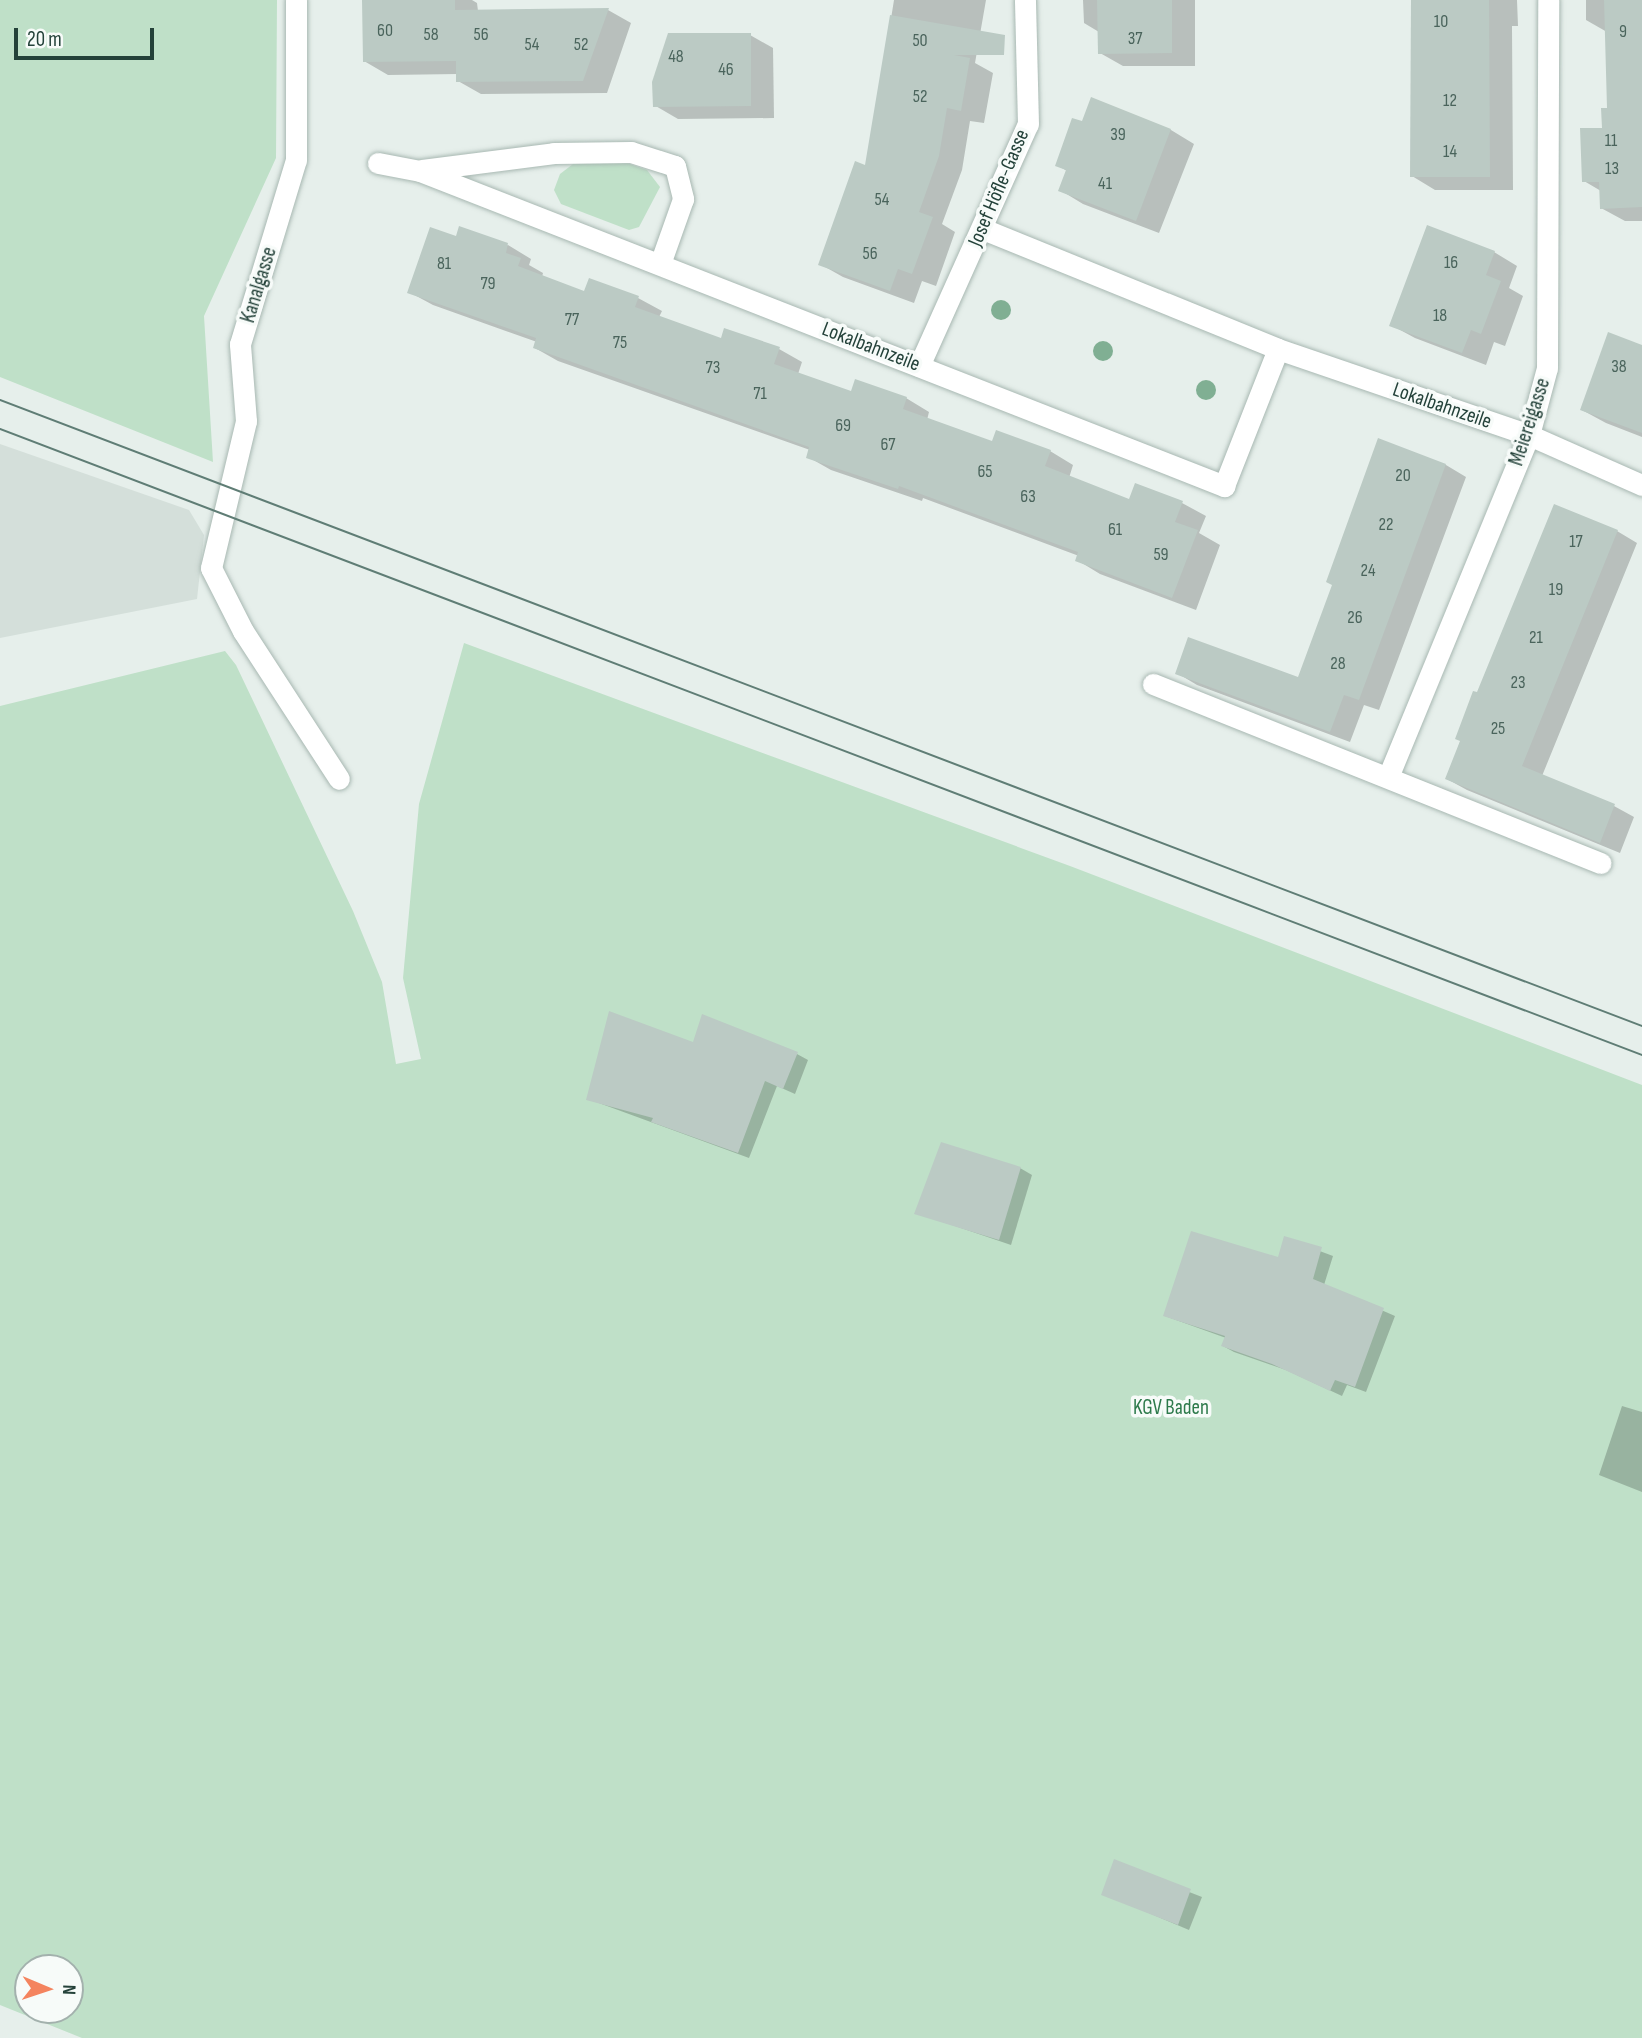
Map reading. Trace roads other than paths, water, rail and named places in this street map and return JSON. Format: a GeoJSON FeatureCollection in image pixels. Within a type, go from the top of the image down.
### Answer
{"type":"FeatureCollection","features":[{"type":"Feature","properties":{"kind":"street","name":"Kanalgasse"},"geometry":{"type":"LineString","coordinates":[[296,0],[296,160],[240,344],[246,421],[211,568],[243,631],[339,779]]}},
{"type":"Feature","properties":{"kind":"street","name":"Josef Höfle-Gasse"},"geometry":{"type":"LineString","coordinates":[[919,366],[1028,124],[1026,0]]}},
{"type":"Feature","properties":{"kind":"street","name":"Meiereigasse"},"geometry":{"type":"LineString","coordinates":[[1388,777],[1529,435],[1547,368],[1548,0]]}},
{"type":"Feature","properties":{"kind":"street"},"geometry":{"type":"LineString","coordinates":[[420,171],[554,153],[631,152],[675,166],[683,199],[660,264]]}},
{"type":"Feature","properties":{"kind":"street","name":"Lokalbahnzeile"},"geometry":{"type":"LineString","coordinates":[[378,163],[420,171],[1224,486],[1278,349]]}},
{"type":"Feature","properties":{"kind":"street","name":"Lokalbahnzeile"},"geometry":{"type":"LineString","coordinates":[[982,229],[1278,349],[1529,435],[1642,485]]}},
{"type":"Feature","properties":{"kind":"street"},"geometry":{"type":"LineString","coordinates":[[1153,684],[1600,863]]}},
{"type":"Feature","properties":{"kind":"tram line"},"geometry":{"type":"LineString","coordinates":[[0,400],[1642,1026]]}},
{"type":"Feature","properties":{"kind":"tram line"},"geometry":{"type":"LineString","coordinates":[[0,429],[1642,1055]]}},
{"type":"Feature","properties":{"kind":"park label","name":"KGV Baden"},"geometry":{"type":"Point","coordinates":[1171,1408]}}]}
